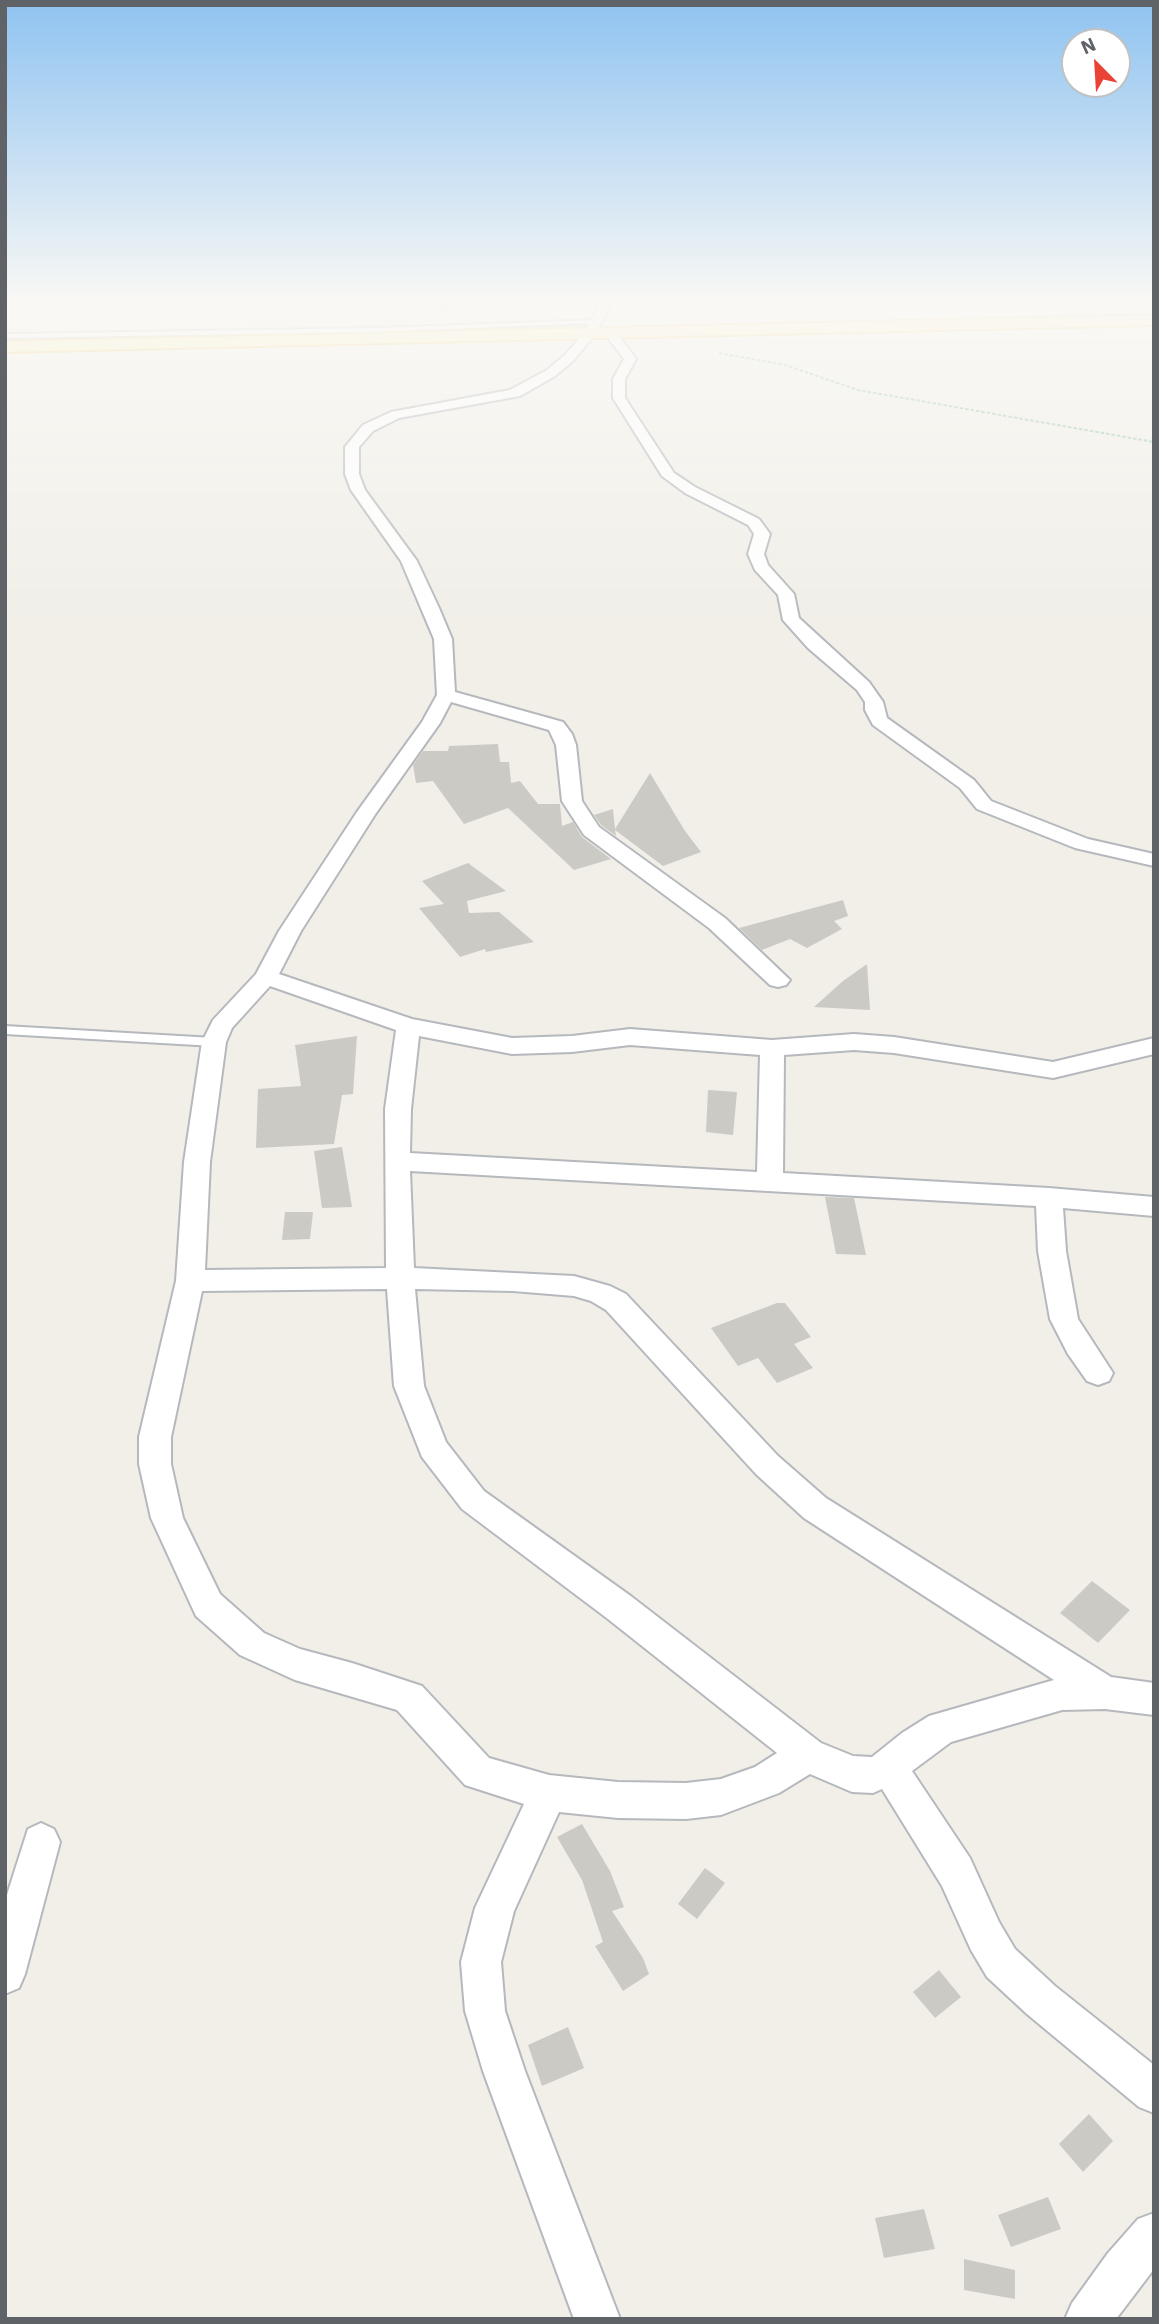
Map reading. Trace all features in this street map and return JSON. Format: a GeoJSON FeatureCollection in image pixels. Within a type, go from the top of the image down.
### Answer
{"type":"FeatureCollection","features":[{"type":"Feature","properties":{"kind":"street"},"geometry":{"type":"LineString","coordinates":[[420,410],[396,415],[368,428],[352,447],[352,474],[358,491],[409,561],[431,608],[443,639],[446,695],[431,723],[367,812],[303,912],[266,977],[221,1025],[214,1042],[197,1162],[190,1245],[191,1281],[155,1437],[155,1464],[167,1518],[208,1605],[252,1644],[295,1664],[409,1698],[478,1773],[549,1793],[618,1800],[686,1801],[720,1797],[766,1780],[808,1755]]}},
{"type":"Feature","properties":{"kind":"street"},"geometry":{"type":"LineString","coordinates":[[627,410],[669,476],[691,491],[754,522],[762,534],[756,554],[761,567],[786,594],[791,620],[814,644],[863,686],[874,702],[874,710],[880,721],[967,784],[985,805],[1082,844],[1154,860]]}},
{"type":"Feature","properties":{"kind":"street"},"geometry":{"type":"LineString","coordinates":[[446,695],[556,726],[564,734],[572,801],[591,831],[717,923],[778,980]]}},
{"type":"Feature","properties":{"kind":"street"},"geometry":{"type":"LineString","coordinates":[[266,977],[348,1008],[408,1026],[512,1046],[572,1044],[630,1037],[772,1048],[854,1042],[894,1045],[1053,1070],[1154,1046]]}},
{"type":"Feature","properties":{"kind":"street"},"geometry":{"type":"LineString","coordinates":[[408,1026],[398,1109],[397,1161],[400,1278],[409,1386],[433,1448],[473,1500],[620,1608],[808,1755],[852,1774],[873,1775],[889,1768],[915,1745],[942,1728],[1062,1694],[1105,1693],[1154,1699]]}},
{"type":"Feature","properties":{"kind":"street"},"geometry":{"type":"LineString","coordinates":[[770,1181],[772,1048]]}},
{"type":"Feature","properties":{"kind":"street"},"geometry":{"type":"LineString","coordinates":[[397,1161],[1049,1197],[1154,1207]]}},
{"type":"Feature","properties":{"kind":"street"},"geometry":{"type":"LineString","coordinates":[[1049,1197],[1052,1251],[1064,1319],[1078,1346],[1098,1373]]}},
{"type":"Feature","properties":{"kind":"street"},"geometry":{"type":"LineString","coordinates":[[191,1281],[400,1278],[513,1281],[574,1286],[600,1293],[616,1302],[767,1465],[815,1508],[1105,1693]]}},
{"type":"Feature","properties":{"kind":"street"},"geometry":{"type":"LineString","coordinates":[[889,1768],[956,1872],[985,1936],[1001,1963],[1041,2000],[1154,2092]]}},
{"type":"Feature","properties":{"kind":"street"},"geometry":{"type":"LineString","coordinates":[[549,1793],[495,1908],[481,1962],[485,2011],[504,2071],[597,2319]]}},
{"type":"Feature","properties":{"kind":"street"},"geometry":{"type":"LineString","coordinates":[[5,1975],[41,1842]]}},
{"type":"Feature","properties":{"kind":"street"},"geometry":{"type":"LineString","coordinates":[[1088,2319],[1124,2269],[1154,2235]]}},
{"type":"Feature","properties":{"kind":"lane"},"geometry":{"type":"LineString","coordinates":[[5,1030],[214,1042]]}},
{"type":"Feature","properties":{"kind":"path"},"geometry":{"type":"LineString","coordinates":[[975,410],[1154,442]]}},
{"type":"Feature","properties":{"kind":"building"},"geometry":{"type":"Polygon","coordinates":[[[498,744],[500,762],[509,762],[511,783],[520,781],[538,804],[560,804],[562,826],[573,822],[582,837],[611,859],[574,870],[508,808],[464,824],[433,781],[416,783],[413,765],[423,751],[448,751],[449,746],[498,744]]]}},
{"type":"Feature","properties":{"kind":"building"},"geometry":{"type":"Polygon","coordinates":[[[650,773],[701,852],[663,866],[615,830],[616,836],[601,825],[594,815],[613,809],[615,829],[650,773]]]}},
{"type":"Feature","properties":{"kind":"building"},"geometry":{"type":"Polygon","coordinates":[[[468,863],[506,891],[467,901],[469,913],[499,912],[534,942],[486,952],[485,949],[460,957],[419,908],[444,904],[422,881],[468,863]]]}},
{"type":"Feature","properties":{"kind":"building"},"geometry":{"type":"Polygon","coordinates":[[[843,900],[848,916],[834,921],[842,929],[807,948],[790,939],[762,950],[739,928],[843,900]]]}},
{"type":"Feature","properties":{"kind":"building"},"geometry":{"type":"Polygon","coordinates":[[[867,964],[870,1010],[814,1007],[843,981],[867,964]]]}},
{"type":"Feature","properties":{"kind":"building"},"geometry":{"type":"Polygon","coordinates":[[[357,1036],[353,1094],[342,1095],[334,1144],[256,1148],[258,1089],[301,1086],[295,1045],[357,1036]]]}},
{"type":"Feature","properties":{"kind":"building"},"geometry":{"type":"Polygon","coordinates":[[[708,1090],[737,1092],[733,1135],[706,1132],[708,1090]]]}},
{"type":"Feature","properties":{"kind":"building"},"geometry":{"type":"Polygon","coordinates":[[[342,1147],[352,1207],[322,1208],[314,1151],[342,1147]]]}},
{"type":"Feature","properties":{"kind":"building"},"geometry":{"type":"Polygon","coordinates":[[[825,1197],[854,1198],[866,1255],[836,1254],[825,1197]]]}},
{"type":"Feature","properties":{"kind":"building"},"geometry":{"type":"Polygon","coordinates":[[[285,1212],[313,1212],[310,1239],[282,1240],[285,1212]]]}},
{"type":"Feature","properties":{"kind":"building"},"geometry":{"type":"Polygon","coordinates":[[[777,1303],[785,1303],[811,1337],[794,1344],[813,1368],[777,1383],[758,1358],[738,1366],[711,1328],[777,1303]]]}},
{"type":"Feature","properties":{"kind":"building"},"geometry":{"type":"Polygon","coordinates":[[[1092,1581],[1130,1610],[1098,1643],[1060,1613],[1092,1581]]]}},
{"type":"Feature","properties":{"kind":"building"},"geometry":{"type":"Polygon","coordinates":[[[582,1824],[610,1871],[624,1907],[612,1911],[643,1958],[649,1974],[623,1991],[595,1946],[603,1942],[582,1880],[557,1837],[582,1824]]]}},
{"type":"Feature","properties":{"kind":"building"},"geometry":{"type":"Polygon","coordinates":[[[705,1868],[725,1883],[697,1919],[678,1904],[705,1868]]]}},
{"type":"Feature","properties":{"kind":"building"},"geometry":{"type":"Polygon","coordinates":[[[939,1970],[961,1997],[935,2018],[913,1992],[939,1970]]]}},
{"type":"Feature","properties":{"kind":"building"},"geometry":{"type":"Polygon","coordinates":[[[568,2027],[584,2068],[542,2086],[528,2045],[568,2027]]]}},
{"type":"Feature","properties":{"kind":"building"},"geometry":{"type":"Polygon","coordinates":[[[1089,2114],[1113,2141],[1083,2172],[1059,2144],[1089,2114]]]}},
{"type":"Feature","properties":{"kind":"building"},"geometry":{"type":"Polygon","coordinates":[[[1048,2197],[1061,2229],[1011,2247],[998,2215],[1048,2197]]]}},
{"type":"Feature","properties":{"kind":"building"},"geometry":{"type":"Polygon","coordinates":[[[924,2209],[935,2249],[884,2258],[875,2218],[924,2209]]]}},
{"type":"Feature","properties":{"kind":"building"},"geometry":{"type":"Polygon","coordinates":[[[964,2259],[1015,2270],[1015,2299],[964,2290],[964,2259]]]}}]}
